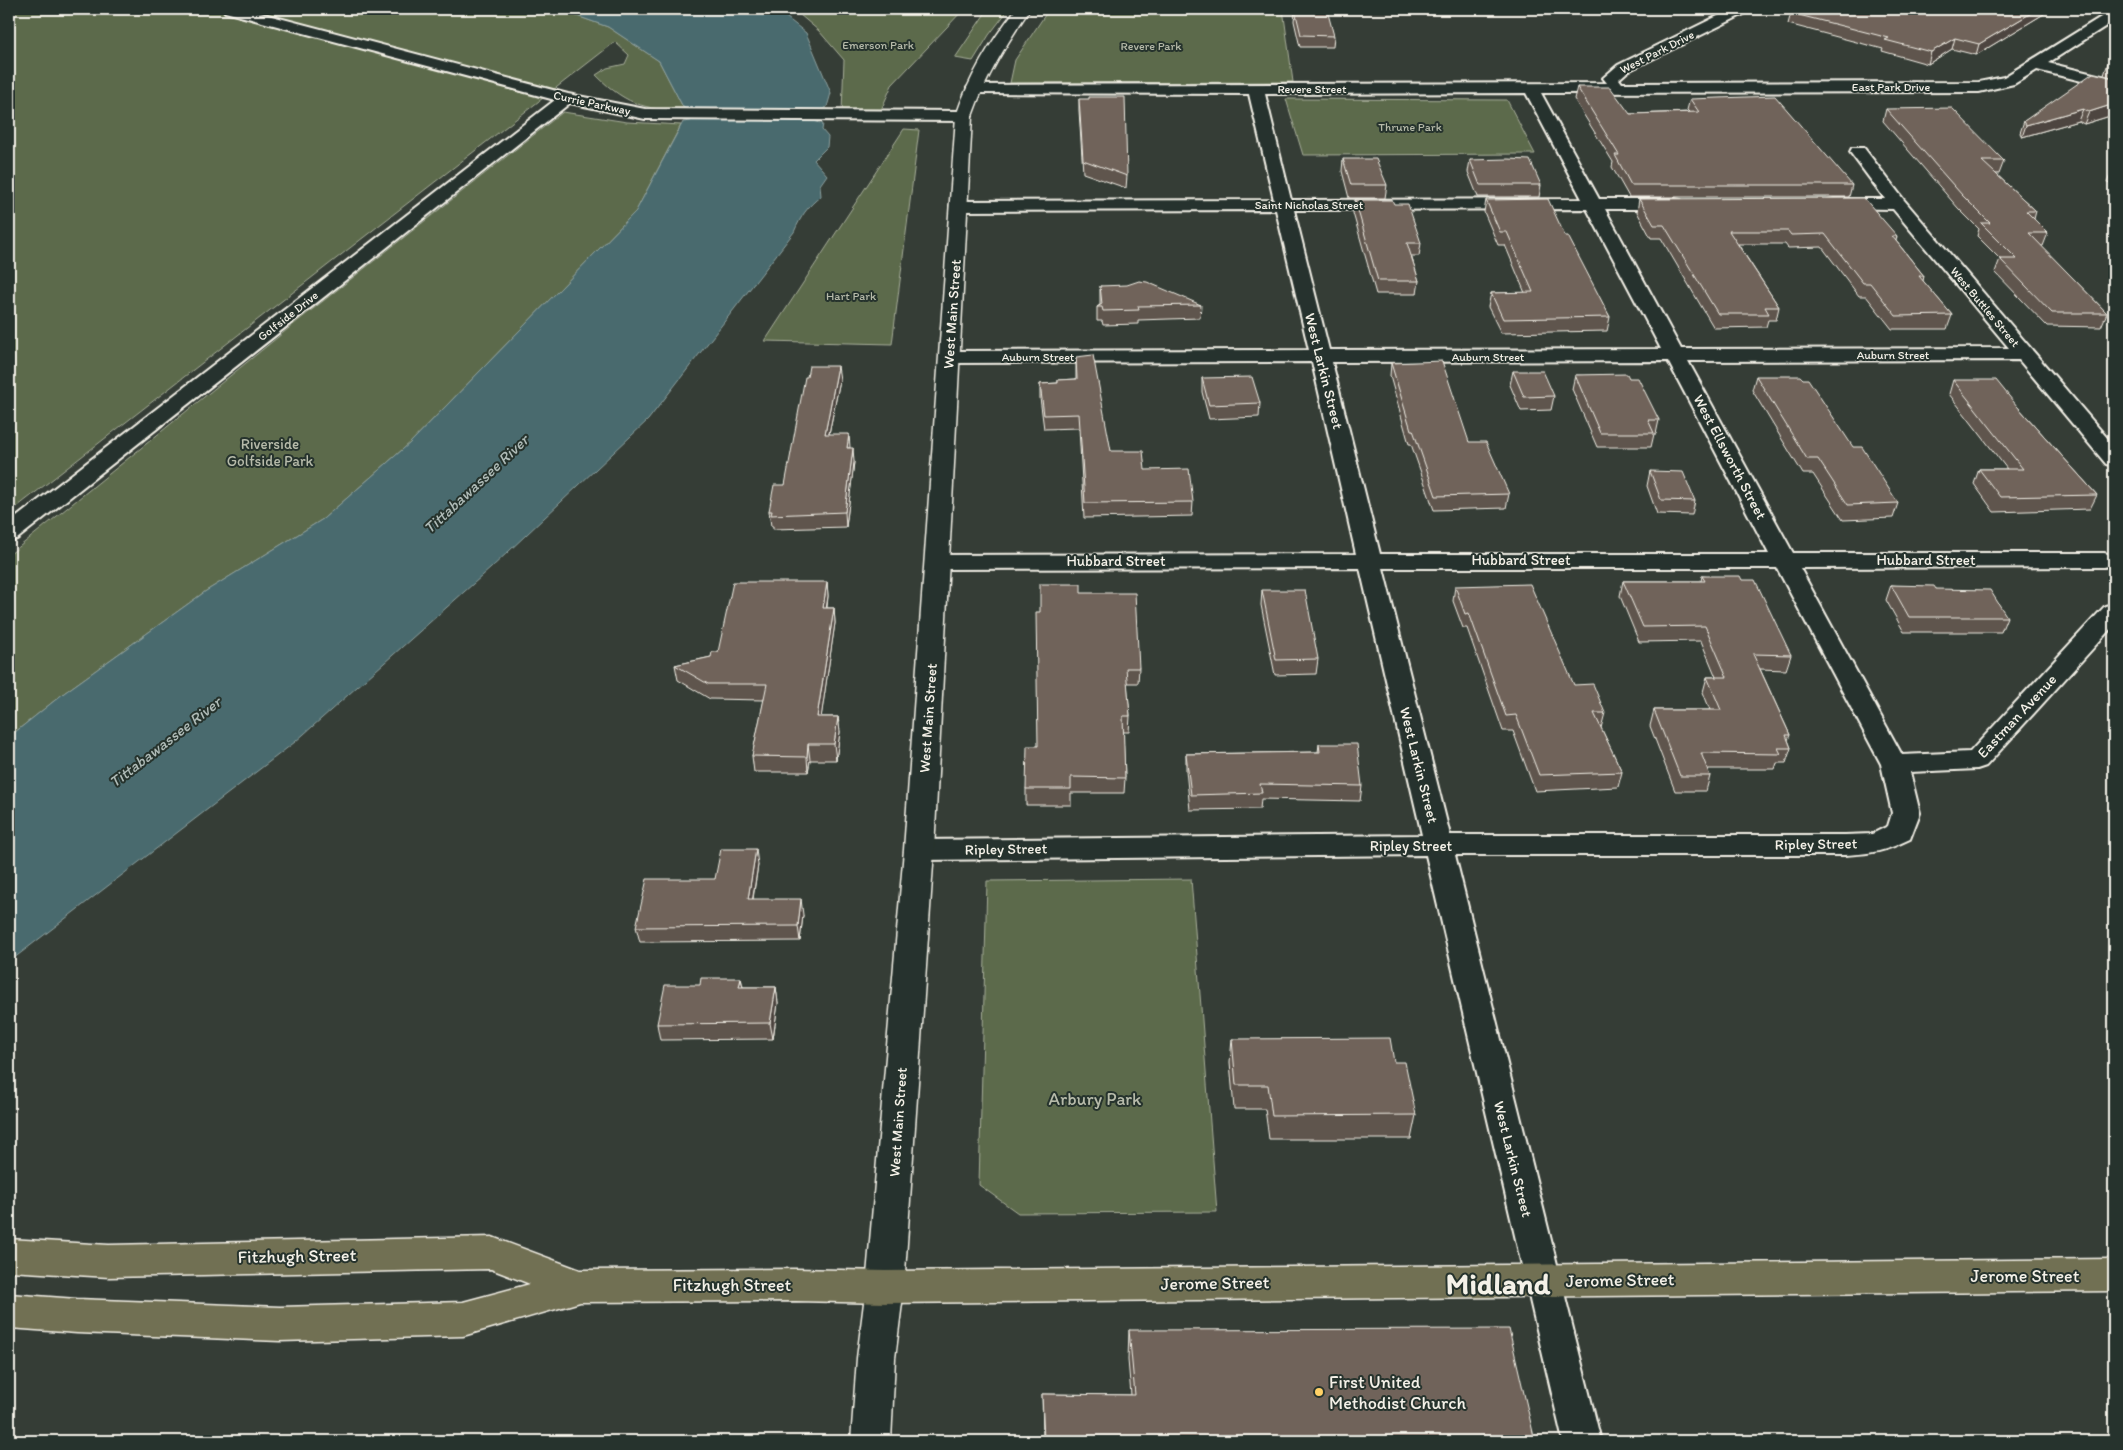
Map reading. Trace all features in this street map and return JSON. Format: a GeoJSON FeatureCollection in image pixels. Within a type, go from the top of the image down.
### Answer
{"type":"FeatureCollection","features":[{"type":"Feature","properties":{"kind":"highway","name":"Fitzhugh Street"},"geometry":{"type":"LineString","coordinates":[[9,1255],[109,1261],[492,1253],[580,1286]]}},
{"type":"Feature","properties":{"kind":"highway","name":"Jerome Street"},"geometry":{"type":"LineString","coordinates":[[885,1287],[2114,1275]]}},
{"type":"Feature","properties":{"kind":"highway","name":"Fitzhugh Street"},"geometry":{"type":"LineString","coordinates":[[9,1311],[78,1316],[280,1324],[463,1319],[580,1286],[796,1285],[885,1287]]}},
{"type":"Feature","properties":{"kind":"street","name":"Currie Parkway"},"geometry":{"type":"LineString","coordinates":[[230,9],[567,98],[645,114],[964,116]]}},
{"type":"Feature","properties":{"kind":"street","name":"West Main Street"},"geometry":{"type":"LineString","coordinates":[[871,1441],[876,1358],[885,1287],[919,850],[964,116],[975,88],[997,44],[1023,9]]}},
{"type":"Feature","properties":{"kind":"street","name":"West Park Drive"},"geometry":{"type":"LineString","coordinates":[[1617,88],[1611,78],[1623,68],[1743,9]]}},
{"type":"Feature","properties":{"kind":"street","name":"East Park Drive"},"geometry":{"type":"LineString","coordinates":[[1649,88],[1979,87],[2008,81],[2114,16]]}},
{"type":"Feature","properties":{"kind":"street"},"geometry":{"type":"LineString","coordinates":[[2037,64],[2114,84]]}},
{"type":"Feature","properties":{"kind":"street","name":"Revere Street"},"geometry":{"type":"LineString","coordinates":[[975,88],[1649,88]]}},
{"type":"Feature","properties":{"kind":"street","name":"West Ellsworth Street"},"geometry":{"type":"LineString","coordinates":[[1531,88],[1894,764],[1906,813],[1900,832]]}},
{"type":"Feature","properties":{"kind":"street","name":"West Larkin Street"},"geometry":{"type":"LineString","coordinates":[[1256,89],[1582,1441]]}},
{"type":"Feature","properties":{"kind":"street","name":"Golfside Drive"},"geometry":{"type":"LineString","coordinates":[[9,534],[567,98]]}},
{"type":"Feature","properties":{"kind":"street","name":"West Buttles Street"},"geometry":{"type":"LineString","coordinates":[[1858,152],[1898,204],[2114,459]]}},
{"type":"Feature","properties":{"kind":"street","name":"Saint Nicholas Street"},"geometry":{"type":"LineString","coordinates":[[959,206],[1691,204]]}},
{"type":"Feature","properties":{"kind":"street"},"geometry":{"type":"LineString","coordinates":[[1821,204],[1898,204]]}},
{"type":"Feature","properties":{"kind":"street","name":"Auburn Street"},"geometry":{"type":"LineString","coordinates":[[950,357],[2025,354]]}},
{"type":"Feature","properties":{"kind":"street","name":"Hubbard Street"},"geometry":{"type":"LineString","coordinates":[[937,562],[1786,560],[2111,564]]}},
{"type":"Feature","properties":{"kind":"street","name":"Eastman Avenue"},"geometry":{"type":"LineString","coordinates":[[1894,764],[1977,760],[2114,611]]}},
{"type":"Feature","properties":{"kind":"street","name":"Ripley Street"},"geometry":{"type":"LineString","coordinates":[[919,850],[1438,845],[1845,845],[1877,843],[1900,832]]}},
{"type":"Feature","properties":{"kind":"green space"},"geometry":{"type":"Polygon","coordinates":[[[9,9],[557,9],[608,27],[659,61],[683,107],[693,110],[652,108],[640,105],[608,86],[596,75],[607,68],[625,64],[629,55],[615,42],[9,513],[9,9]]]}},
{"type":"Feature","properties":{"kind":"green space","name":"Emerson Park"},"geometry":{"type":"Polygon","coordinates":[[[793,9],[964,9],[892,85],[881,110],[842,112],[844,60],[819,31],[793,9]]]}},
{"type":"Feature","properties":{"kind":"green space"},"geometry":{"type":"Polygon","coordinates":[[[988,9],[1009,9],[989,35],[973,61],[955,58],[988,9]]]}},
{"type":"Feature","properties":{"kind":"green space","name":"Revere Park"},"geometry":{"type":"Polygon","coordinates":[[[1049,9],[1283,9],[1293,82],[1010,83],[1015,60],[1049,9]]]}},
{"type":"Feature","properties":{"kind":"green space","name":"Thrune Park"},"geometry":{"type":"Polygon","coordinates":[[[1286,99],[1507,100],[1535,154],[1303,155],[1286,99]]]}},
{"type":"Feature","properties":{"kind":"green space","name":"Riverside Golfside Park"},"geometry":{"type":"Polygon","coordinates":[[[563,112],[627,122],[681,125],[636,211],[410,443],[323,519],[206,591],[64,693],[9,737],[9,555],[299,320],[563,112]]]}},
{"type":"Feature","properties":{"kind":"green space","name":"Hart Park"},"geometry":{"type":"Polygon","coordinates":[[[904,129],[919,130],[892,344],[765,341],[904,129]]]}},
{"type":"Feature","properties":{"kind":"green space","name":"Arbury Park"},"geometry":{"type":"Polygon","coordinates":[[[1191,879],[1217,1212],[1018,1213],[979,1185],[987,881],[1191,879]]]}},
{"type":"Feature","properties":{"kind":"water","name":"Tittabawassee River"},"geometry":{"type":"Polygon","coordinates":[[[557,9],[776,9],[806,33],[831,93],[827,107],[817,112],[814,121],[823,124],[822,130],[828,137],[827,147],[814,160],[827,175],[820,185],[821,196],[805,212],[794,232],[648,420],[491,568],[295,742],[9,962],[9,737],[64,693],[206,591],[323,519],[410,443],[636,211],[683,122],[691,121],[695,112],[683,107],[659,61],[608,27],[557,9]]]}},
{"type":"Feature","properties":{"kind":"building"},"geometry":{"type":"Polygon","coordinates":[[[1798,9],[2038,9],[1979,44],[1955,38],[1931,52],[1885,40],[1889,38],[1791,13],[1798,9]]]}},
{"type":"Feature","properties":{"kind":"building"},"geometry":{"type":"Polygon","coordinates":[[[1295,10],[1327,10],[1334,36],[1301,35],[1295,10]]]}},
{"type":"Feature","properties":{"kind":"building"},"geometry":{"type":"Polygon","coordinates":[[[2114,59],[2114,65],[2108,63],[2114,59]]]}},
{"type":"Feature","properties":{"kind":"building"},"geometry":{"type":"Polygon","coordinates":[[[2093,73],[2114,78],[2114,104],[2089,112],[2083,109],[2026,125],[2024,121],[2093,73]]]}},
{"type":"Feature","properties":{"kind":"building"},"geometry":{"type":"Polygon","coordinates":[[[1577,87],[1610,87],[1630,114],[1699,112],[1690,99],[1775,96],[1852,185],[1631,185],[1615,155],[1619,155],[1577,87]]]}},
{"type":"Feature","properties":{"kind":"building"},"geometry":{"type":"Polygon","coordinates":[[[1089,97],[1125,97],[1127,176],[1083,160],[1079,99],[1089,99],[1089,97]]]}},
{"type":"Feature","properties":{"kind":"building"},"geometry":{"type":"Polygon","coordinates":[[[1952,108],[2004,161],[1982,161],[2036,211],[2026,211],[2048,233],[2029,233],[2107,313],[2052,313],[2000,259],[2017,259],[1981,223],[1990,223],[1962,195],[1886,109],[1952,108]]]}},
{"type":"Feature","properties":{"kind":"building"},"geometry":{"type":"Polygon","coordinates":[[[1343,159],[1376,159],[1387,185],[1351,185],[1343,159]]]}},
{"type":"Feature","properties":{"kind":"building"},"geometry":{"type":"Polygon","coordinates":[[[1470,160],[1530,160],[1541,185],[1480,185],[1470,160]]]}},
{"type":"Feature","properties":{"kind":"building"},"geometry":{"type":"Polygon","coordinates":[[[1864,198],[1897,236],[1892,236],[1924,276],[1919,276],[1952,315],[1896,316],[1870,283],[1863,283],[1825,234],[1791,235],[1788,231],[1729,231],[1779,307],[1765,307],[1769,314],[1718,314],[1664,225],[1654,225],[1639,199],[1864,198]]]}},
{"type":"Feature","properties":{"kind":"building"},"geometry":{"type":"Polygon","coordinates":[[[1548,199],[1565,236],[1568,236],[1610,317],[1503,319],[1491,293],[1533,292],[1507,232],[1500,232],[1486,200],[1548,199]]]}},
{"type":"Feature","properties":{"kind":"building"},"geometry":{"type":"Polygon","coordinates":[[[1355,200],[1392,200],[1394,204],[1408,204],[1421,243],[1407,243],[1419,281],[1378,281],[1355,200]]]}},
{"type":"Feature","properties":{"kind":"building"},"geometry":{"type":"Polygon","coordinates":[[[1139,281],[1147,282],[1201,305],[1138,306],[1139,310],[1103,311],[1102,307],[1097,307],[1102,304],[1100,286],[1127,285],[1139,281]]]}},
{"type":"Feature","properties":{"kind":"building"},"geometry":{"type":"Polygon","coordinates":[[[1093,355],[1111,451],[1143,451],[1145,470],[1189,469],[1193,502],[1085,503],[1079,414],[1044,415],[1040,384],[1058,383],[1058,380],[1077,379],[1076,357],[1093,355]]]}},
{"type":"Feature","properties":{"kind":"building"},"geometry":{"type":"Polygon","coordinates":[[[1442,361],[1469,442],[1486,442],[1509,494],[1436,496],[1413,430],[1411,430],[1391,363],[1442,361]]]}},
{"type":"Feature","properties":{"kind":"building"},"geometry":{"type":"Polygon","coordinates":[[[809,366],[838,366],[825,434],[849,434],[847,448],[853,448],[845,512],[771,515],[772,511],[769,511],[774,485],[785,485],[805,377],[807,377],[809,366]]]}},
{"type":"Feature","properties":{"kind":"building"},"geometry":{"type":"Polygon","coordinates":[[[1513,371],[1543,371],[1554,396],[1524,397],[1513,371]]]}},
{"type":"Feature","properties":{"kind":"building"},"geometry":{"type":"Polygon","coordinates":[[[1627,374],[1629,378],[1638,378],[1659,420],[1648,420],[1654,433],[1600,433],[1575,375],[1627,374]]]}},
{"type":"Feature","properties":{"kind":"building"},"geometry":{"type":"Polygon","coordinates":[[[1756,376],[1800,376],[1803,379],[1808,379],[1853,447],[1862,447],[1898,503],[1848,505],[1818,459],[1807,459],[1756,376]]]}},
{"type":"Feature","properties":{"kind":"building"},"geometry":{"type":"Polygon","coordinates":[[[1252,377],[1260,403],[1209,405],[1202,378],[1252,377]]]}},
{"type":"Feature","properties":{"kind":"building"},"geometry":{"type":"Polygon","coordinates":[[[1953,380],[1996,380],[2097,495],[2000,497],[1979,469],[2023,469],[1953,380]]]}},
{"type":"Feature","properties":{"kind":"building"},"geometry":{"type":"Polygon","coordinates":[[[1650,471],[1683,472],[1695,501],[1661,500],[1650,471]]]}},
{"type":"Feature","properties":{"kind":"building"},"geometry":{"type":"Polygon","coordinates":[[[1702,576],[1740,576],[1742,580],[1755,580],[1791,655],[1753,654],[1790,735],[1786,735],[1791,748],[1778,748],[1781,754],[1701,753],[1710,776],[1680,776],[1654,710],[1721,710],[1707,677],[1727,677],[1705,626],[1643,627],[1623,581],[1705,581],[1702,576]]]}},
{"type":"Feature","properties":{"kind":"building"},"geometry":{"type":"Polygon","coordinates":[[[733,582],[827,582],[823,608],[834,608],[817,717],[838,717],[834,744],[808,744],[807,757],[752,756],[767,684],[708,684],[675,665],[711,657],[712,652],[718,652],[733,582]]]}},
{"type":"Feature","properties":{"kind":"building"},"geometry":{"type":"Polygon","coordinates":[[[1040,584],[1081,584],[1081,593],[1135,593],[1139,668],[1126,668],[1130,716],[1123,716],[1125,778],[1071,777],[1071,789],[1026,789],[1027,746],[1038,746],[1036,612],[1040,612],[1040,584]]]}},
{"type":"Feature","properties":{"kind":"building"},"geometry":{"type":"Polygon","coordinates":[[[1530,584],[1574,685],[1593,684],[1605,713],[1594,713],[1622,772],[1539,775],[1516,715],[1506,716],[1469,613],[1465,614],[1455,586],[1530,584]]]}},
{"type":"Feature","properties":{"kind":"building"},"geometry":{"type":"Polygon","coordinates":[[[1891,585],[1934,586],[1936,589],[1990,590],[2007,617],[1909,617],[1891,585]]]}},
{"type":"Feature","properties":{"kind":"building"},"geometry":{"type":"Polygon","coordinates":[[[1262,590],[1305,590],[1318,659],[1276,660],[1262,590]]]}},
{"type":"Feature","properties":{"kind":"building"},"geometry":{"type":"Polygon","coordinates":[[[1319,744],[1357,744],[1362,786],[1260,784],[1262,793],[1191,795],[1186,754],[1320,752],[1319,744]]]}},
{"type":"Feature","properties":{"kind":"building"},"geometry":{"type":"Polygon","coordinates":[[[721,849],[756,849],[748,899],[801,899],[798,926],[636,927],[647,879],[715,879],[721,849]]]}},
{"type":"Feature","properties":{"kind":"building"},"geometry":{"type":"Polygon","coordinates":[[[701,978],[741,978],[739,987],[776,987],[770,1023],[657,1024],[665,985],[700,985],[701,978]]]}},
{"type":"Feature","properties":{"kind":"building"},"geometry":{"type":"Polygon","coordinates":[[[1390,1038],[1394,1062],[1405,1062],[1416,1115],[1272,1116],[1268,1085],[1236,1085],[1232,1039],[1390,1038]]]}},
{"type":"Feature","properties":{"kind":"building","name":"First United Methodist Church"},"geometry":{"type":"Polygon","coordinates":[[[1509,1329],[1535,1441],[1044,1441],[1042,1394],[1135,1395],[1129,1330],[1509,1329]]]}},
{"type":"Feature","properties":{"kind":"place","name":"First United Methodist Church"},"geometry":{"type":"Point","coordinates":[1319,1392]}},
{"type":"Feature","properties":{"kind":"district","name":"Midland"},"geometry":{"type":"Point","coordinates":[1498,1283]}}]}
